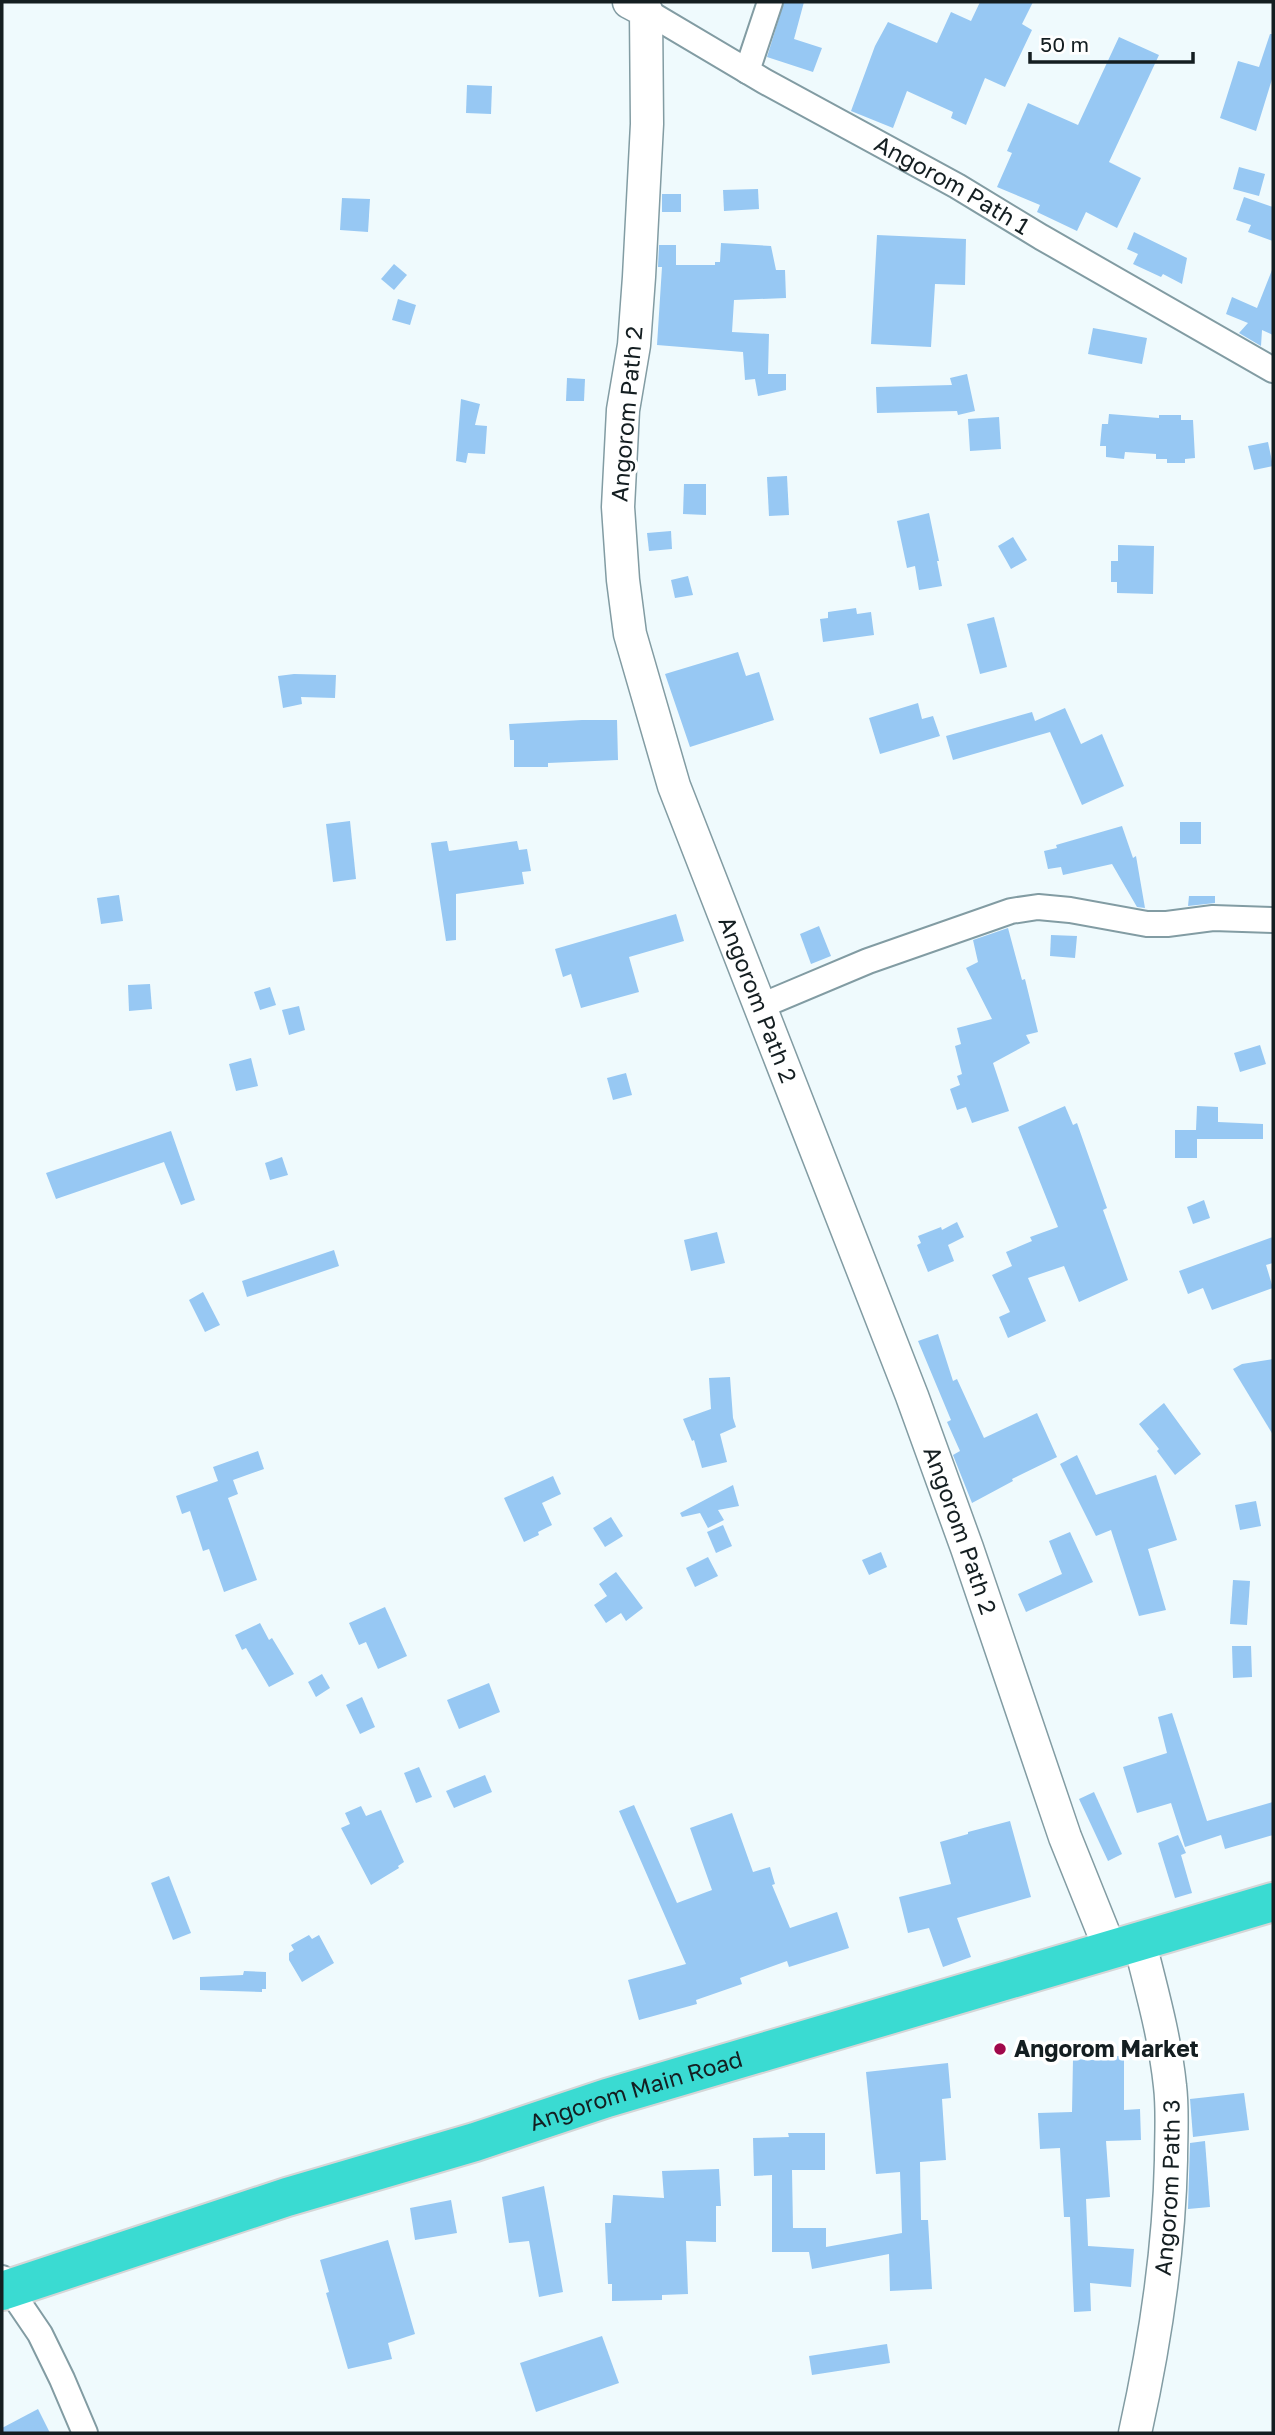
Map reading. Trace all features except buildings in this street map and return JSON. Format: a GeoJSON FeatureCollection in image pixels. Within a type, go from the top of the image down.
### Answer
{"type":"FeatureCollection","features":[{"type":"Feature","properties":{"kind":"highway","name":"Angorom Main Road"},"geometry":{"type":"LineString","coordinates":[[4,2286],[475,2142],[607,2098],[1273,1902]]}},
{"type":"Feature","properties":{"kind":"street"},"geometry":{"type":"LineString","coordinates":[[747,71],[771,2]]}},
{"type":"Feature","properties":{"kind":"street","name":"Angorom Path 1"},"geometry":{"type":"LineString","coordinates":[[638,6],[747,71],[957,186],[1273,370]]}},
{"type":"Feature","properties":{"kind":"street","name":"Angorom Path 2"},"geometry":{"type":"LineString","coordinates":[[638,6],[647,124],[634,345],[623,410],[618,507],[630,634],[674,786],[912,1396],[967,1548],[1065,1837],[1124,1945]]}},
{"type":"Feature","properties":{"kind":"street"},"geometry":{"type":"LineString","coordinates":[[761,1006],[868,961],[1011,911],[1038,907],[1167,925],[1213,918],[1273,920]]}},
{"type":"Feature","properties":{"kind":"street","name":"Angorom Path 3"},"geometry":{"type":"LineString","coordinates":[[1124,1945],[1164,2046],[1170,2086],[1171,2129],[1170,2200],[1163,2280],[1154,2348],[1135,2433]]}},
{"type":"Feature","properties":{"kind":"street"},"geometry":{"type":"LineString","coordinates":[[4,2286],[40,2334],[85,2433]]}},
{"type":"Feature","properties":{"kind":"place","name":"Angorom Market"},"geometry":{"type":"Point","coordinates":[1000,2049]}}]}
